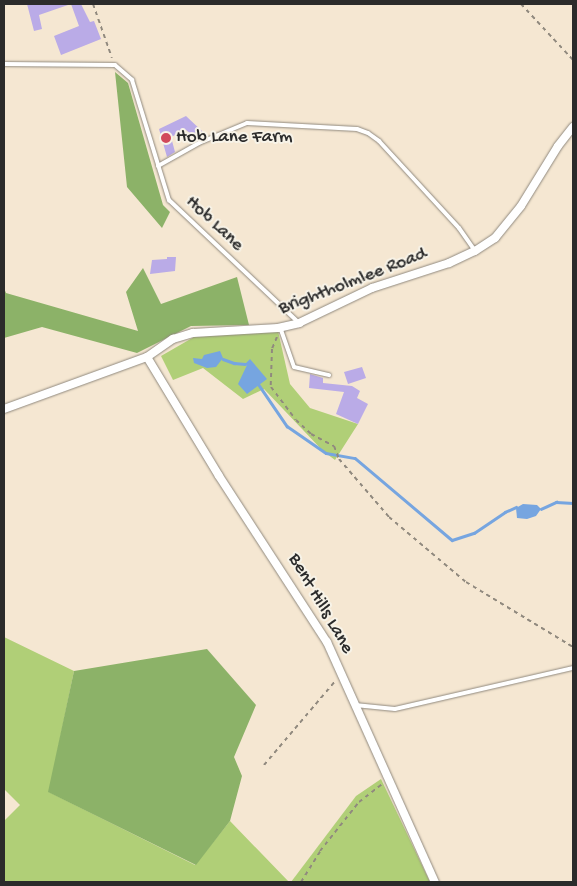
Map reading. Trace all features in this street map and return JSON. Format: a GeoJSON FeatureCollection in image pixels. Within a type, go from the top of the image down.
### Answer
{"type":"FeatureCollection","features":[{"type":"Feature","properties":{"kind":"street","name":"Brightholmlee Road"},"geometry":{"type":"LineString","coordinates":[[4,409],[147,358],[173,339],[193,333],[278,328],[298,323],[372,288],[449,263],[475,251],[495,238],[521,206],[558,146],[573,127]]}},
{"type":"Feature","properties":{"kind":"street","name":"Bent Hills Lane"},"geometry":{"type":"LineString","coordinates":[[147,358],[219,476],[327,642],[435,882]]}},
{"type":"Feature","properties":{"kind":"lane"},"geometry":{"type":"LineString","coordinates":[[4,64],[113,65]]}},
{"type":"Feature","properties":{"kind":"lane","name":"Hob Lane"},"geometry":{"type":"LineString","coordinates":[[113,65],[132,80],[169,200],[298,323]]}},
{"type":"Feature","properties":{"kind":"lane"},"geometry":{"type":"LineString","coordinates":[[158,166],[199,143],[247,123],[357,130],[368,133],[385,147],[459,228],[475,251]]}},
{"type":"Feature","properties":{"kind":"lane"},"geometry":{"type":"LineString","coordinates":[[278,328],[294,368],[329,375]]}},
{"type":"Feature","properties":{"kind":"lane"},"geometry":{"type":"LineString","coordinates":[[356,705],[395,709],[573,668]]}},
{"type":"Feature","properties":{"kind":"path"},"geometry":{"type":"LineString","coordinates":[[93,4],[113,65]]}},
{"type":"Feature","properties":{"kind":"path"},"geometry":{"type":"LineString","coordinates":[[521,4],[573,60]]}},
{"type":"Feature","properties":{"kind":"path"},"geometry":{"type":"LineString","coordinates":[[278,328],[272,349],[271,387],[296,420],[311,434],[334,446],[339,459],[389,516],[466,582],[573,648]]}},
{"type":"Feature","properties":{"kind":"path"},"geometry":{"type":"LineString","coordinates":[[264,765],[333,683],[342,676]]}},
{"type":"Feature","properties":{"kind":"path"},"geometry":{"type":"LineString","coordinates":[[301,882],[320,851],[359,802],[383,782],[387,776]]}},
{"type":"Feature","properties":{"kind":"green space"},"geometry":{"type":"Polygon","coordinates":[[[115,72],[128,83],[163,205],[170,212],[162,228],[127,187],[115,72]]]}},
{"type":"Feature","properties":{"kind":"green space"},"geometry":{"type":"Polygon","coordinates":[[[143,268],[161,304],[237,277],[249,325],[191,326],[137,353],[42,327],[4,338],[4,288],[6,293],[138,331],[126,292],[143,268]]]}},
{"type":"Feature","properties":{"kind":"green space"},"geometry":{"type":"Polygon","coordinates":[[[278,331],[290,384],[310,408],[358,424],[335,460],[323,451],[264,389],[243,399],[203,368],[173,380],[161,356],[194,337],[278,331]]]}},
{"type":"Feature","properties":{"kind":"green space"},"geometry":{"type":"Polygon","coordinates":[[[4,637],[74,671],[49,792],[195,865],[230,821],[289,882],[4,882],[4,821],[20,805],[4,789],[4,637]]]}},
{"type":"Feature","properties":{"kind":"green space"},"geometry":{"type":"Polygon","coordinates":[[[207,649],[256,705],[234,757],[242,776],[230,821],[196,865],[48,792],[74,671],[207,649]]]}},
{"type":"Feature","properties":{"kind":"green space"},"geometry":{"type":"Polygon","coordinates":[[[381,779],[430,882],[291,882],[356,796],[381,779]]]}},
{"type":"Feature","properties":{"kind":"water"},"geometry":{"type":"Polygon","coordinates":[[[220,351],[223,358],[216,367],[207,368],[194,363],[193,358],[202,359],[204,355],[220,351]]]}},
{"type":"Feature","properties":{"kind":"water"},"geometry":{"type":"Polygon","coordinates":[[[250,359],[267,379],[247,394],[238,384],[247,365],[245,364],[250,359]]]}},
{"type":"Feature","properties":{"kind":"water"},"geometry":{"type":"Polygon","coordinates":[[[523,504],[537,505],[541,509],[536,516],[527,519],[517,518],[516,508],[523,504]]]}},
{"type":"Feature","properties":{"kind":"building"},"geometry":{"type":"Polygon","coordinates":[[[27,4],[68,5],[39,15],[42,29],[34,31],[27,4]]]}},
{"type":"Feature","properties":{"kind":"building"},"geometry":{"type":"Polygon","coordinates":[[[71,4],[81,4],[90,22],[94,21],[101,39],[61,55],[54,36],[79,26],[71,4]]]}},
{"type":"Feature","properties":{"kind":"building","name":"Hob Lane Farm"},"geometry":{"type":"Polygon","coordinates":[[[186,116],[203,132],[197,139],[186,130],[171,137],[175,152],[167,157],[159,129],[186,116]]]}},
{"type":"Feature","properties":{"kind":"building"},"geometry":{"type":"Polygon","coordinates":[[[167,257],[176,257],[175,271],[150,274],[152,260],[167,259],[167,257]]]}},
{"type":"Feature","properties":{"kind":"building"},"geometry":{"type":"Polygon","coordinates":[[[362,367],[366,378],[348,384],[344,372],[362,367]]]}},
{"type":"Feature","properties":{"kind":"building"},"geometry":{"type":"Polygon","coordinates":[[[310,374],[323,378],[323,383],[352,386],[360,391],[357,398],[368,404],[358,424],[336,414],[344,392],[309,388],[310,374]]]}},
{"type":"Feature","properties":{"kind":"waterway"},"geometry":{"type":"LineString","coordinates":[[223,359],[245,364]]}},
{"type":"Feature","properties":{"kind":"waterway"},"geometry":{"type":"LineString","coordinates":[[259,385],[287,426],[326,453],[355,458],[452,540],[474,533],[505,512],[516,507]]}},
{"type":"Feature","properties":{"kind":"waterway"},"geometry":{"type":"LineString","coordinates":[[541,509],[556,502],[573,503]]}},
{"type":"Feature","properties":{"kind":"place","name":"Hob Lane Farm"},"geometry":{"type":"Point","coordinates":[166,138]}}]}
